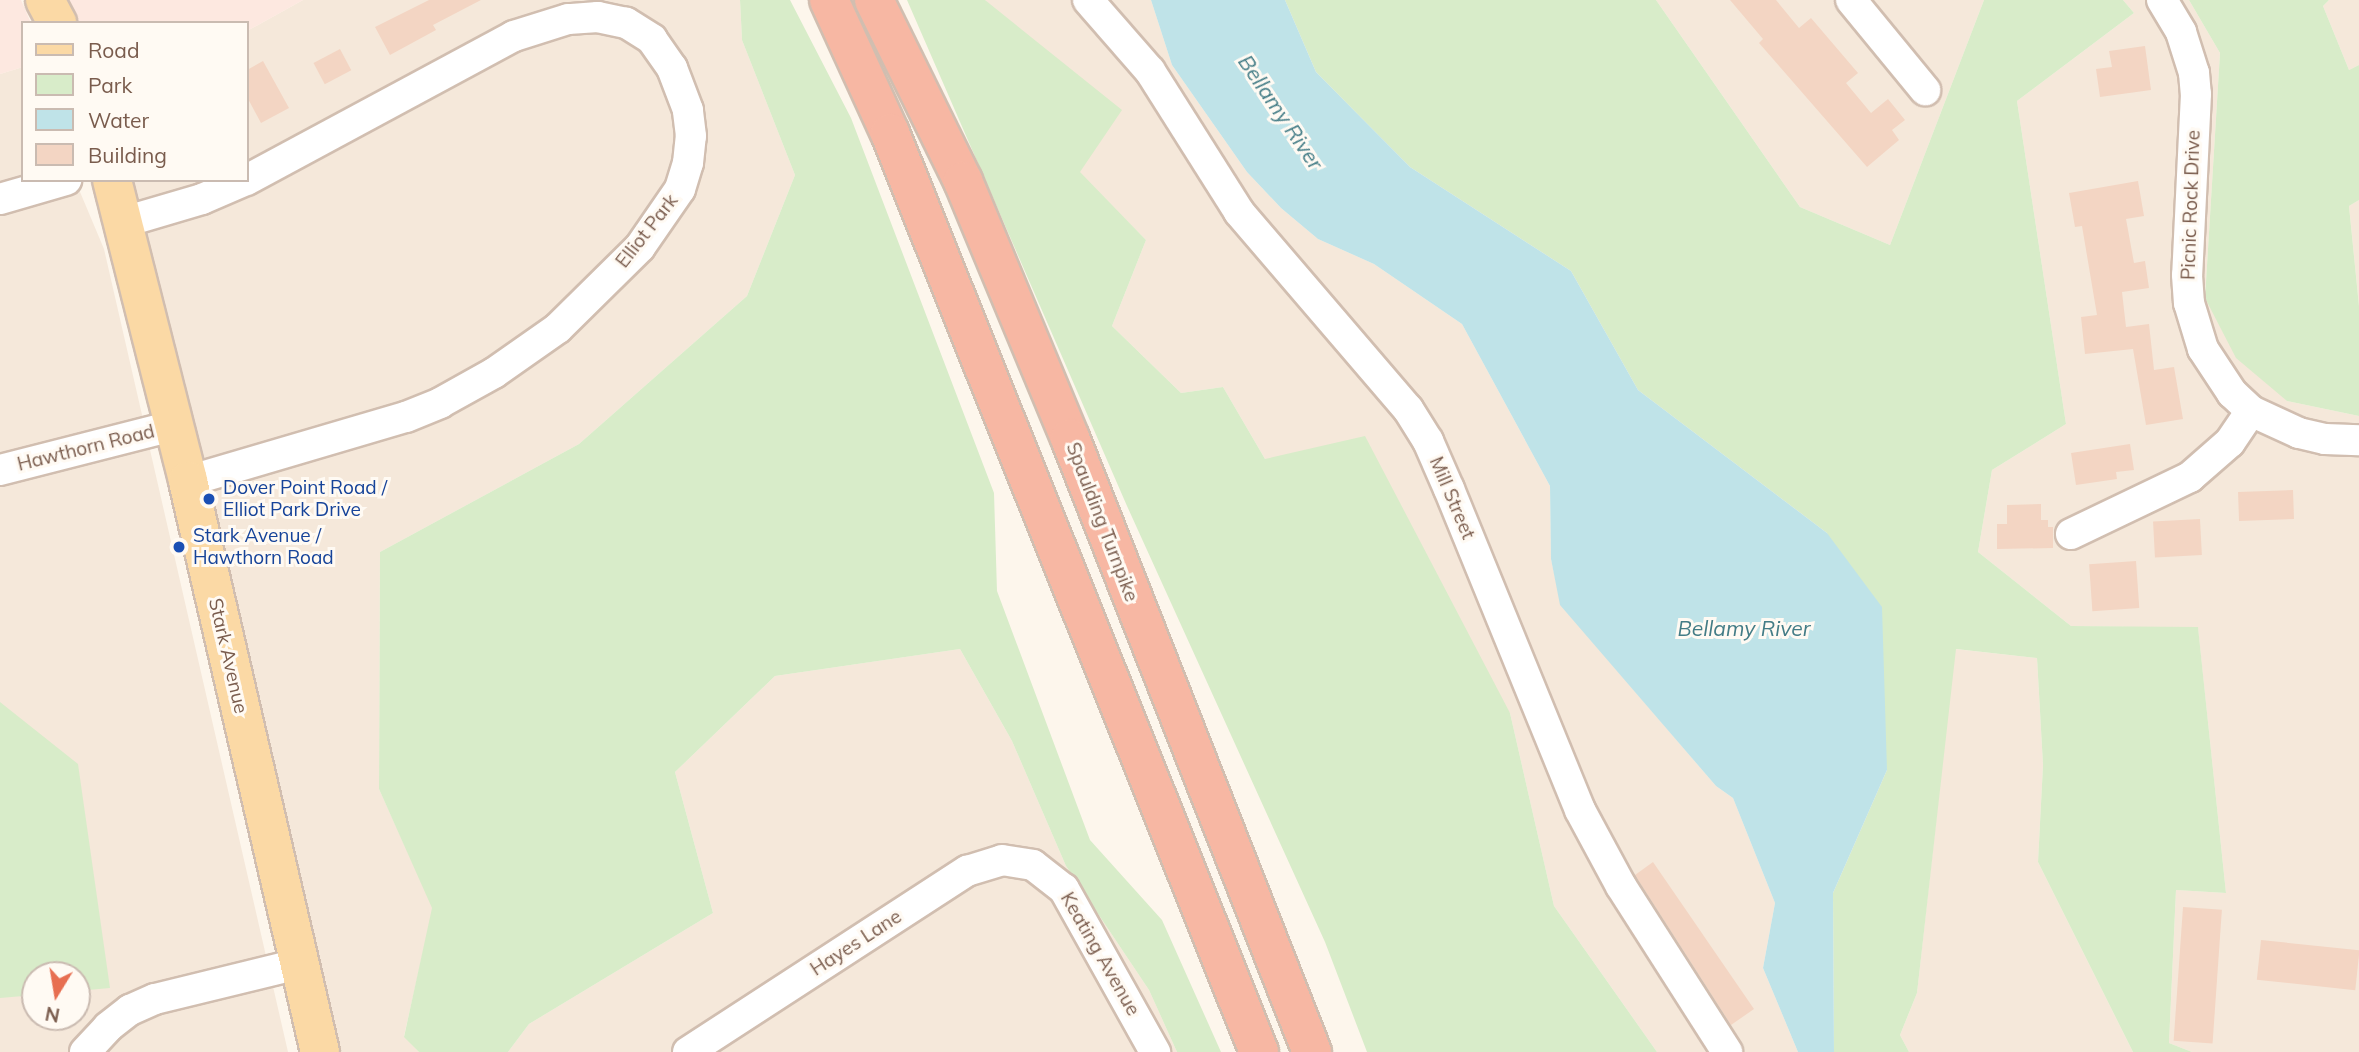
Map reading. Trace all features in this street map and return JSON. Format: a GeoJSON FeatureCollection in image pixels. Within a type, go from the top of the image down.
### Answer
{"type":"FeatureCollection","features":[{"type":"Feature","properties":{"kind":"highway"},"geometry":{"type":"LineString","coordinates":[[829,0],[890,133],[1258,1052]]}},
{"type":"Feature","properties":{"kind":"highway","name":"Spaulding Turnpike"},"geometry":{"type":"LineString","coordinates":[[874,0],[963,181],[1070,438],[1312,1052]]}},
{"type":"Feature","properties":{"kind":"main road"},"geometry":{"type":"LineString","coordinates":[[45,0],[56,21]]}},
{"type":"Feature","properties":{"kind":"main road","name":"Stark Avenue"},"geometry":{"type":"LineString","coordinates":[[113,182],[188,481],[320,1052]]}},
{"type":"Feature","properties":{"kind":"street","name":"Mill Street"},"geometry":{"type":"LineString","coordinates":[[1088,0],[1150,71],[1239,212],[1372,364],[1415,419],[1449,489],[1580,810],[1621,886],[1727,1052]]}},
{"type":"Feature","properties":{"kind":"street"},"geometry":{"type":"LineString","coordinates":[[1851,0],[1925,90]]}},
{"type":"Feature","properties":{"kind":"street","name":"Picnic Rock Drive"},"geometry":{"type":"LineString","coordinates":[[2162,0],[2172,13],[2189,52],[2196,94],[2186,275],[2194,328],[2215,370],[2251,411],[2299,433],[2325,439],[2359,440]]}},
{"type":"Feature","properties":{"kind":"street","name":"Elliot Park"},"geometry":{"type":"LineString","coordinates":[[188,481],[406,417],[440,403],[494,373],[558,328],[640,247],[680,189],[688,163],[691,135],[688,110],[672,68],[652,39],[626,23],[598,17],[568,19],[514,36],[248,179]]}},
{"type":"Feature","properties":{"kind":"street"},"geometry":{"type":"LineString","coordinates":[[0,199],[59,182]]}},
{"type":"Feature","properties":{"kind":"street","name":"Elliot Park"},"geometry":{"type":"LineString","coordinates":[[124,222],[202,199],[241,182]]}},
{"type":"Feature","properties":{"kind":"street"},"geometry":{"type":"LineString","coordinates":[[2071,534],[2190,477],[2231,442],[2251,411]]}},
{"type":"Feature","properties":{"kind":"street","name":"Hawthorn Road"},"geometry":{"type":"LineString","coordinates":[[0,470],[173,426]]}},
{"type":"Feature","properties":{"kind":"street","name":"Hayes Lane"},"geometry":{"type":"LineString","coordinates":[[688,1052],[967,871],[1002,860],[1033,865]]}},
{"type":"Feature","properties":{"kind":"street","name":"Keating Avenue"},"geometry":{"type":"LineString","coordinates":[[1033,865],[1064,889],[1077,908],[1155,1052]]}},
{"type":"Feature","properties":{"kind":"street"},"geometry":{"type":"LineString","coordinates":[[85,1052],[108,1027],[130,1010],[155,999],[299,964]]}},
{"type":"Feature","properties":{"kind":"shaded area"},"geometry":{"type":"Polygon","coordinates":[[[0,0],[21,0],[30,21],[21,21],[21,68],[0,74],[0,0]]]}},
{"type":"Feature","properties":{"kind":"shaded area"},"geometry":{"type":"Polygon","coordinates":[[[68,0],[303,0],[248,30],[248,21],[77,21],[68,0]]]}},
{"type":"Feature","properties":{"kind":"shaded area"},"geometry":{"type":"Polygon","coordinates":[[[303,0],[740,0],[742,40],[795,175],[747,296],[579,444],[380,552],[379,789],[433,908],[404,1036],[419,1052],[339,1052],[240,653],[185,382],[133,182],[248,182],[248,30],[303,0]]]}},
{"type":"Feature","properties":{"kind":"shaded area"},"geometry":{"type":"Polygon","coordinates":[[[985,0],[1151,0],[1172,65],[1247,172],[1281,208],[1318,239],[1374,264],[1462,324],[1550,486],[1551,559],[1561,605],[1716,786],[1733,798],[1775,903],[1763,968],[1798,1052],[1657,1052],[1554,906],[1510,713],[1265,459],[1223,387],[1181,393],[1112,326],[1146,240],[1079,172],[985,0]]]}},
{"type":"Feature","properties":{"kind":"shaded area"},"geometry":{"type":"Polygon","coordinates":[[[1656,0],[1984,0],[1890,245],[1800,207],[1656,0]]]}},
{"type":"Feature","properties":{"kind":"shaded area"},"geometry":{"type":"Polygon","coordinates":[[[2123,0],[2189,0],[2220,53],[2205,298],[2287,401],[2359,416],[2359,1052],[2192,1052],[2169,1043],[2176,890],[2226,893],[2198,628],[2071,626],[1978,552],[1992,470],[2066,424],[2017,101],[2134,13],[2123,0]]]}},
{"type":"Feature","properties":{"kind":"shaded area"},"geometry":{"type":"Polygon","coordinates":[[[2329,0],[2359,0],[2359,65],[2349,70],[2323,6],[2329,0]]]}},
{"type":"Feature","properties":{"kind":"shaded area"},"geometry":{"type":"Polygon","coordinates":[[[21,68],[21,182],[76,182],[104,249],[288,1052],[0,1052],[0,74],[21,68]]]}},
{"type":"Feature","properties":{"kind":"shaded area"},"geometry":{"type":"Polygon","coordinates":[[[2359,200],[2359,306],[2349,206],[2359,200]]]}},
{"type":"Feature","properties":{"kind":"shaded area"},"geometry":{"type":"Polygon","coordinates":[[[960,649],[1012,741],[1066,866],[1149,990],[1177,1052],[508,1052],[529,1024],[713,913],[675,772],[775,676],[960,649]]]}},
{"type":"Feature","properties":{"kind":"shaded area"},"geometry":{"type":"Polygon","coordinates":[[[1955,649],[2037,658],[2043,765],[2038,862],[2133,1052],[1909,1052],[1900,1035],[1917,993],[1955,649]]]}},
{"type":"Feature","properties":{"kind":"green space"},"geometry":{"type":"Polygon","coordinates":[[[740,0],[790,0],[851,118],[994,493],[997,591],[1090,840],[1162,920],[1221,1052],[1177,1052],[1149,990],[1066,866],[1012,741],[960,649],[775,676],[675,772],[713,913],[529,1024],[508,1052],[419,1052],[404,1037],[432,908],[379,789],[380,552],[579,444],[747,296],[795,175],[742,40],[740,0]]]}},
{"type":"Feature","properties":{"kind":"green space"},"geometry":{"type":"Polygon","coordinates":[[[907,0],[985,0],[1122,110],[1080,172],[1146,240],[1112,326],[1181,393],[1223,387],[1265,459],[1365,436],[1510,713],[1554,906],[1657,1052],[1367,1052],[1325,942],[1127,506],[907,0]]]}},
{"type":"Feature","properties":{"kind":"green space"},"geometry":{"type":"Polygon","coordinates":[[[1285,0],[1656,0],[1800,207],[1890,245],[1984,0],[2123,0],[2134,13],[2017,101],[2066,424],[1992,470],[1978,552],[2071,626],[2198,627],[2226,893],[2176,890],[2169,1043],[2192,1052],[2133,1052],[2038,862],[2043,765],[2037,658],[1956,649],[1917,993],[1900,1035],[1909,1052],[1834,1052],[1833,893],[1887,770],[1827,533],[1638,390],[1571,271],[1410,167],[1316,72],[1285,0]]]}},
{"type":"Feature","properties":{"kind":"green space"},"geometry":{"type":"Polygon","coordinates":[[[2189,0],[2329,0],[2323,6],[2349,70],[2359,65],[2359,200],[2349,206],[2359,306],[2359,416],[2287,401],[2236,358],[2205,298],[2220,53],[2189,0]]]}},
{"type":"Feature","properties":{"kind":"green space"},"geometry":{"type":"Polygon","coordinates":[[[0,702],[78,764],[110,988],[91,990],[91,961],[21,961],[21,996],[0,998],[0,702]]]}},
{"type":"Feature","properties":{"kind":"water","name":"Bellamy River"},"geometry":{"type":"Polygon","coordinates":[[[1151,0],[1285,0],[1316,72],[1410,167],[1571,271],[1638,390],[1827,533],[1882,607],[1887,770],[1833,893],[1834,1052],[1798,1052],[1763,968],[1775,903],[1733,798],[1716,786],[1560,605],[1551,559],[1550,486],[1462,324],[1374,264],[1318,239],[1281,208],[1247,172],[1172,65],[1151,0]]]}},
{"type":"Feature","properties":{"kind":"building"},"geometry":{"type":"Polygon","coordinates":[[[429,0],[481,0],[433,25],[436,30],[390,55],[375,27],[429,0]]]}},
{"type":"Feature","properties":{"kind":"building"},"geometry":{"type":"Polygon","coordinates":[[[1730,0],[1776,0],[1799,28],[1811,18],[1858,73],[1846,83],[1871,113],[1888,99],[1905,120],[1892,130],[1899,140],[1867,167],[1759,43],[1763,39],[1730,0]]]}},
{"type":"Feature","properties":{"kind":"building"},"geometry":{"type":"Polygon","coordinates":[[[2145,46],[2151,90],[2100,97],[2096,69],[2112,67],[2109,51],[2145,46]]]}},
{"type":"Feature","properties":{"kind":"building"},"geometry":{"type":"Polygon","coordinates":[[[340,49],[351,70],[325,84],[314,63],[340,49]]]}},
{"type":"Feature","properties":{"kind":"building"},"geometry":{"type":"Polygon","coordinates":[[[263,61],[289,108],[261,123],[248,99],[248,69],[263,61]]]}},
{"type":"Feature","properties":{"kind":"building"},"geometry":{"type":"Polygon","coordinates":[[[2138,181],[2144,216],[2126,219],[2134,263],[2145,261],[2149,288],[2122,292],[2126,327],[2149,324],[2154,370],[2174,367],[2183,419],[2146,425],[2133,349],[2085,354],[2081,317],[2097,315],[2082,226],[2075,227],[2069,193],[2138,181]]]}},
{"type":"Feature","properties":{"kind":"building"},"geometry":{"type":"Polygon","coordinates":[[[2130,444],[2134,470],[2116,472],[2117,479],[2076,485],[2071,453],[2130,444]]]}},
{"type":"Feature","properties":{"kind":"building"},"geometry":{"type":"Polygon","coordinates":[[[2293,490],[2294,519],[2239,521],[2238,492],[2293,490]]]}},
{"type":"Feature","properties":{"kind":"building"},"geometry":{"type":"Polygon","coordinates":[[[2041,504],[2041,520],[2048,520],[2048,527],[2053,527],[2053,548],[1997,549],[1997,524],[2007,524],[2007,505],[2041,504]]]}},
{"type":"Feature","properties":{"kind":"building"},"geometry":{"type":"Polygon","coordinates":[[[2200,519],[2202,555],[2155,557],[2153,521],[2200,519]]]}},
{"type":"Feature","properties":{"kind":"building"},"geometry":{"type":"Polygon","coordinates":[[[2136,561],[2139,608],[2092,611],[2089,564],[2136,561]]]}},
{"type":"Feature","properties":{"kind":"building"},"geometry":{"type":"Polygon","coordinates":[[[1653,862],[1754,1009],[1731,1025],[1635,875],[1653,862]]]}},
{"type":"Feature","properties":{"kind":"building"},"geometry":{"type":"Polygon","coordinates":[[[2183,907],[2222,910],[2213,1043],[2174,1041],[2183,907]]]}},
{"type":"Feature","properties":{"kind":"building"},"geometry":{"type":"Polygon","coordinates":[[[2261,940],[2359,950],[2355,990],[2257,980],[2261,940]]]}},
{"type":"Feature","properties":{"kind":"place","name":"Dover Point Road / Elliot Park Drive"},"geometry":{"type":"Point","coordinates":[209,499]}},
{"type":"Feature","properties":{"kind":"place","name":"Stark Avenue / Hawthorn Road"},"geometry":{"type":"Point","coordinates":[179,547]}}]}
